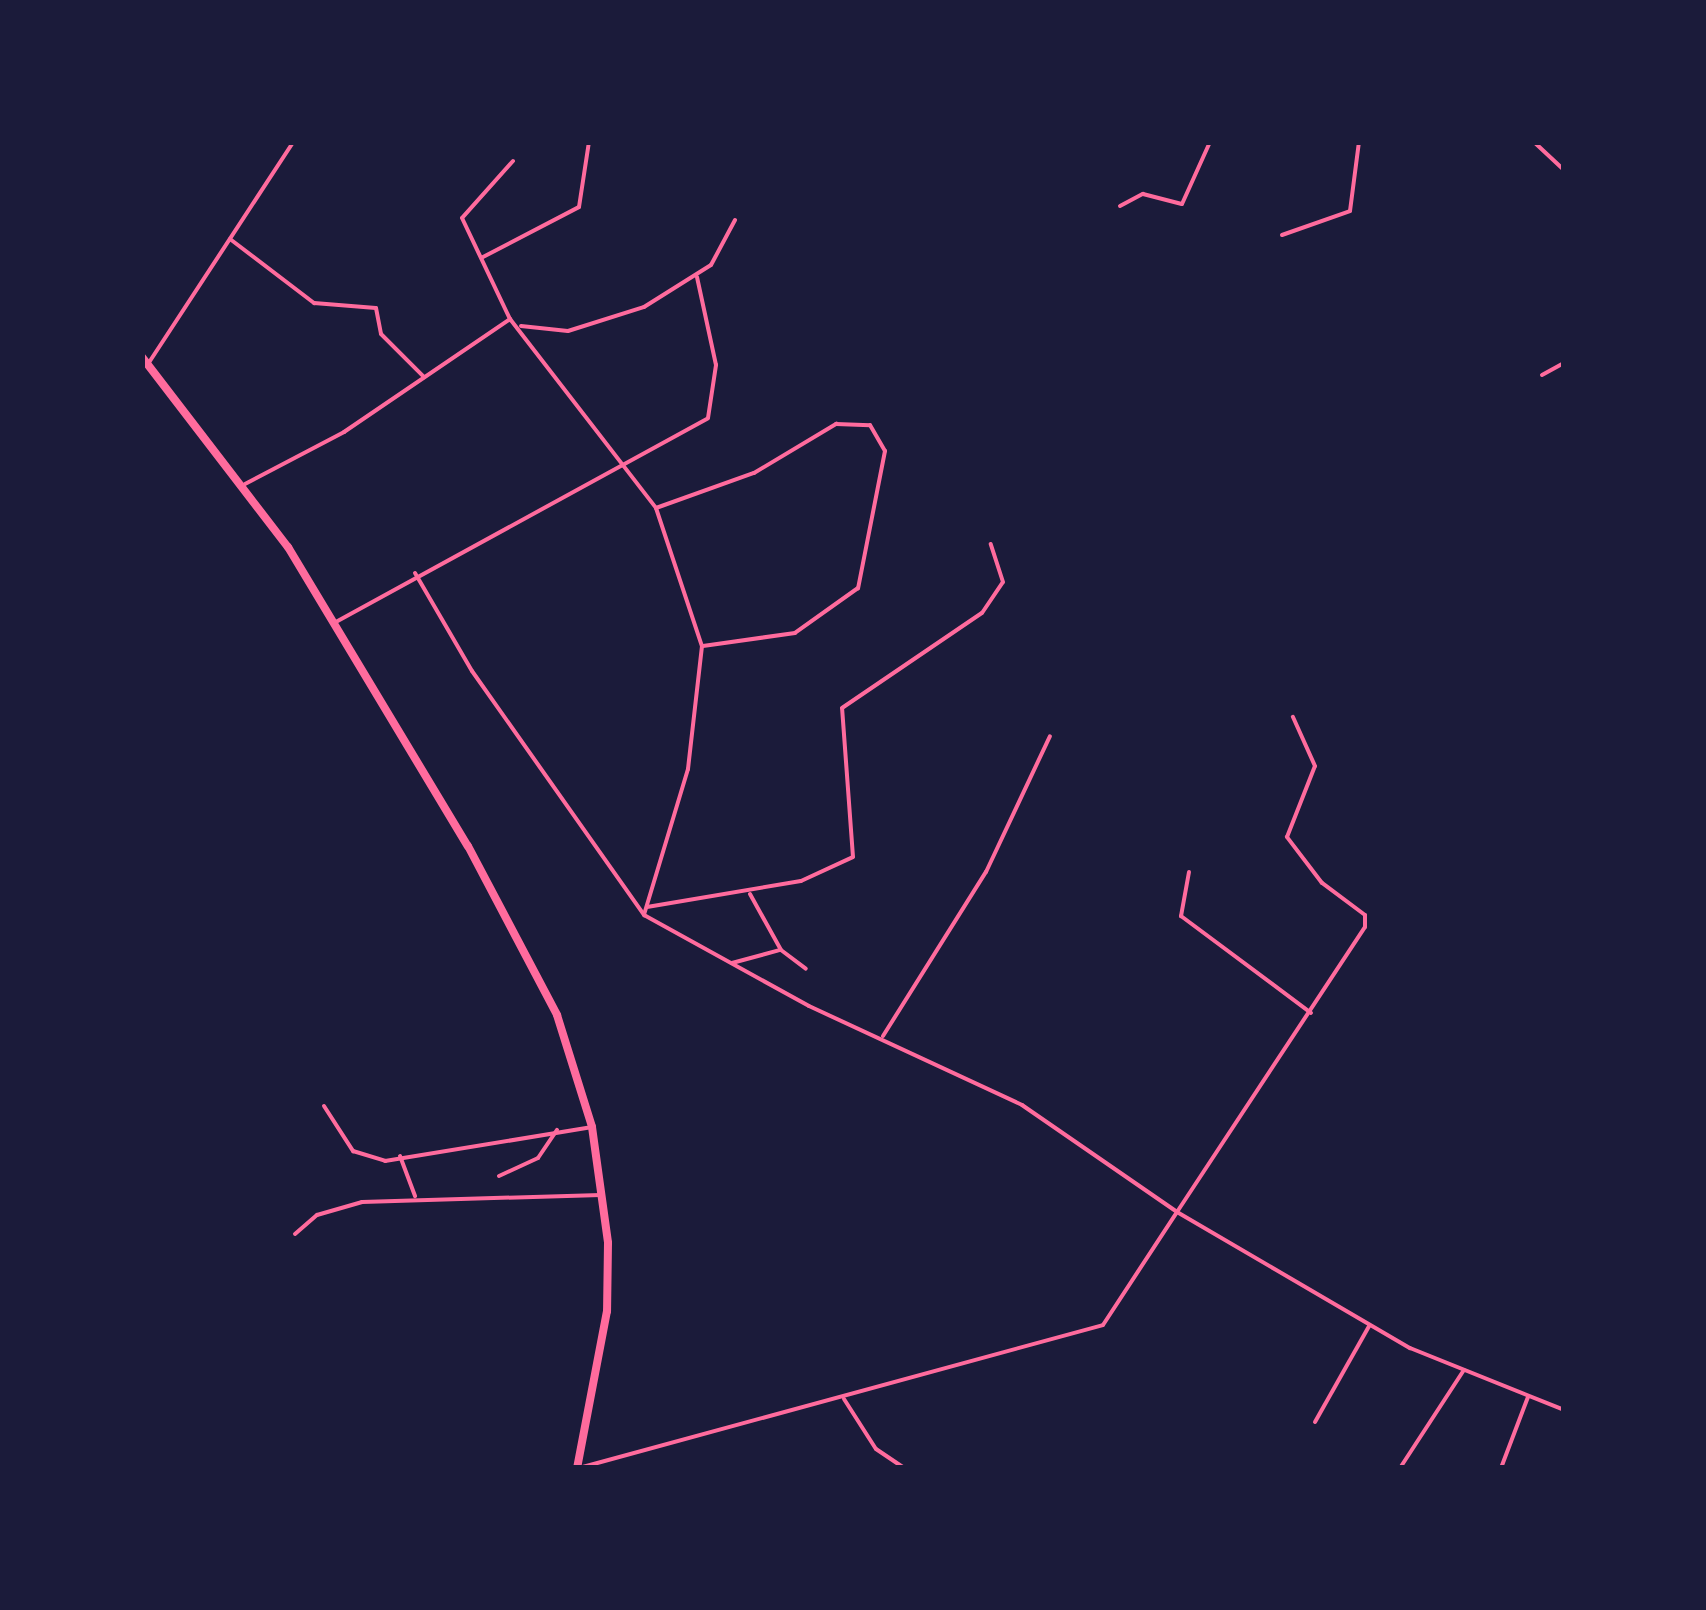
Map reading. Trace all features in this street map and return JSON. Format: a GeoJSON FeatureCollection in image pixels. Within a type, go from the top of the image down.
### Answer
{"type":"FeatureCollection","features":[{"type":"Feature","properties":{"kind":"main road"},"geometry":{"type":"LineString","coordinates":[[145,361],[244,484],[334,623],[537,972],[592,1127],[604,1194],[608,1311],[578,1468]]}},
{"type":"Feature","properties":{"kind":"street"},"geometry":{"type":"LineString","coordinates":[[145,361],[294,142]]}},
{"type":"Feature","properties":{"kind":"street"},"geometry":{"type":"LineString","coordinates":[[484,257],[578,206],[590,142]]}},
{"type":"Feature","properties":{"kind":"street"},"geometry":{"type":"LineString","coordinates":[[1120,206],[1143,194],[1182,204],[1210,142]]}},
{"type":"Feature","properties":{"kind":"street"},"geometry":{"type":"LineString","coordinates":[[1282,235],[1350,212],[1359,142]]}},
{"type":"Feature","properties":{"kind":"street"},"geometry":{"type":"LineString","coordinates":[[1534,142],[1564,170]]}},
{"type":"Feature","properties":{"kind":"street"},"geometry":{"type":"LineString","coordinates":[[513,160],[460,211],[510,319],[626,458],[656,508],[702,646],[688,768],[644,915]]}},
{"type":"Feature","properties":{"kind":"street"},"geometry":{"type":"LineString","coordinates":[[517,324],[596,326],[696,278],[735,220]]}},
{"type":"Feature","properties":{"kind":"street"},"geometry":{"type":"LineString","coordinates":[[230,239],[314,303],[376,308],[381,334],[424,377]]}},
{"type":"Feature","properties":{"kind":"street"},"geometry":{"type":"LineString","coordinates":[[334,623],[415,573],[708,418],[716,364],[696,278]]}},
{"type":"Feature","properties":{"kind":"street"},"geometry":{"type":"LineString","coordinates":[[244,484],[424,377],[510,319]]}},
{"type":"Feature","properties":{"kind":"street"},"geometry":{"type":"LineString","coordinates":[[1542,374],[1564,364]]}},
{"type":"Feature","properties":{"kind":"street"},"geometry":{"type":"LineString","coordinates":[[656,508],[754,472],[836,424],[870,424],[885,452],[872,555],[858,588],[795,634],[702,646]]}},
{"type":"Feature","properties":{"kind":"street"},"geometry":{"type":"LineString","coordinates":[[646,906],[750,893],[854,856],[842,708],[982,613],[1002,582],[990,544]]}},
{"type":"Feature","properties":{"kind":"street"},"geometry":{"type":"LineString","coordinates":[[415,573],[472,671],[644,915],[732,963],[1036,1113],[1178,1212],[1370,1324],[1464,1370],[1564,1410]]}},
{"type":"Feature","properties":{"kind":"street"},"geometry":{"type":"LineString","coordinates":[[578,1468],[844,1399],[1103,1325],[1310,1013],[1366,920],[1287,837],[1314,783],[1312,756],[1292,717]]}},
{"type":"Feature","properties":{"kind":"street"},"geometry":{"type":"LineString","coordinates":[[883,1036],[986,872],[1050,736]]}},
{"type":"Feature","properties":{"kind":"street"},"geometry":{"type":"LineString","coordinates":[[1189,872],[1181,916],[1310,1013]]}},
{"type":"Feature","properties":{"kind":"street"},"geometry":{"type":"LineString","coordinates":[[750,893],[781,950],[806,969]]}},
{"type":"Feature","properties":{"kind":"street"},"geometry":{"type":"LineString","coordinates":[[732,963],[781,950]]}},
{"type":"Feature","properties":{"kind":"street"},"geometry":{"type":"LineString","coordinates":[[324,1106],[353,1151],[400,1156],[592,1127]]}},
{"type":"Feature","properties":{"kind":"street"},"geometry":{"type":"LineString","coordinates":[[498,1176],[538,1158],[557,1130]]}},
{"type":"Feature","properties":{"kind":"street"},"geometry":{"type":"LineString","coordinates":[[400,1156],[416,1196]]}},
{"type":"Feature","properties":{"kind":"street"},"geometry":{"type":"LineString","coordinates":[[295,1234],[330,1210],[416,1196],[604,1194]]}},
{"type":"Feature","properties":{"kind":"street"},"geometry":{"type":"LineString","coordinates":[[1315,1422],[1370,1324]]}},
{"type":"Feature","properties":{"kind":"street"},"geometry":{"type":"LineString","coordinates":[[1400,1468],[1464,1370]]}},
{"type":"Feature","properties":{"kind":"street"},"geometry":{"type":"LineString","coordinates":[[1501,1468],[1528,1396]]}},
{"type":"Feature","properties":{"kind":"street"},"geometry":{"type":"LineString","coordinates":[[844,1399],[876,1448],[904,1468]]}}]}
